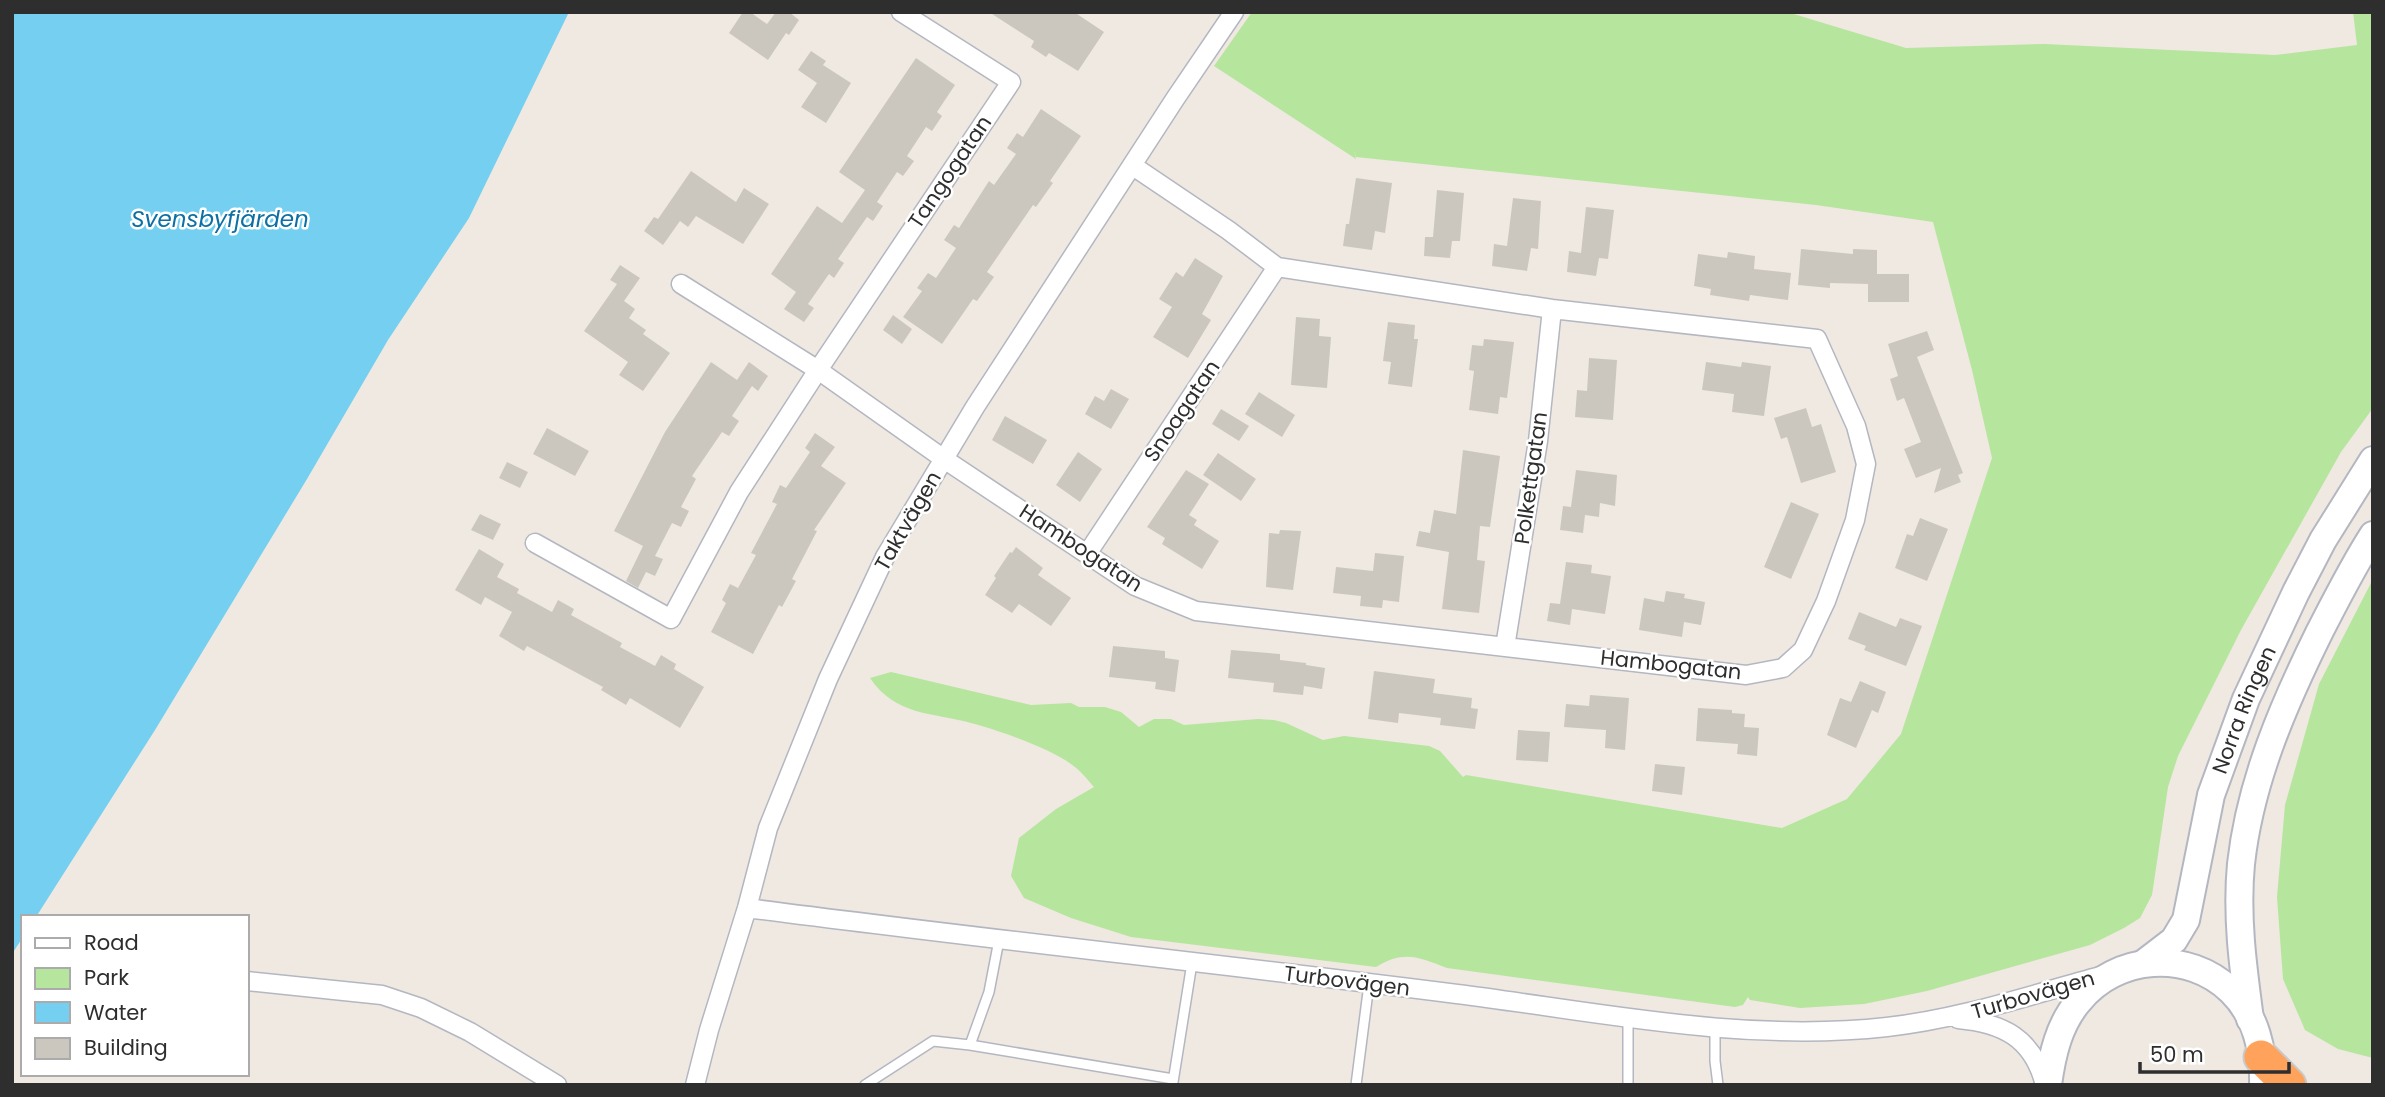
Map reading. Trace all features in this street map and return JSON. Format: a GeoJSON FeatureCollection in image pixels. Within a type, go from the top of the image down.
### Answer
{"type":"FeatureCollection","features":[{"type":"Feature","properties":{"kind":"highway"},"geometry":{"type":"LineString","coordinates":[[2262,1071],[2289,1085]]}},
{"type":"Feature","properties":{"kind":"main road","name":"Norra Ringen"},"geometry":{"type":"LineString","coordinates":[[2144,963],[2164,950],[2186,920],[2211,795],[2246,699],[2301,582],[2349,496],[2373,460]]}},
{"type":"Feature","properties":{"kind":"main road","name":"Norra Ringen"},"geometry":{"type":"LineString","coordinates":[[2250,1018],[2241,954],[2239,898],[2245,834],[2252,800],[2274,731],[2289,696],[2339,595],[2373,535]]}},
{"type":"Feature","properties":{"kind":"main road"},"geometry":{"type":"LineString","coordinates":[[2046,1085],[2055,1048],[2068,1016],[2091,988],[2118,971],[2144,963],[2180,964],[2204,972],[2232,992],[2250,1018],[2258,1036],[2262,1071]]}},
{"type":"Feature","properties":{"kind":"street","name":"Tangogatan"},"geometry":{"type":"LineString","coordinates":[[535,543],[671,619],[739,492],[1011,82],[901,12]]}},
{"type":"Feature","properties":{"kind":"street","name":"Taktvägen"},"geometry":{"type":"LineString","coordinates":[[695,1085],[768,828],[828,679],[885,557],[944,459],[1234,12]]}},
{"type":"Feature","properties":{"kind":"street","name":"Hambogatan"},"geometry":{"type":"LineString","coordinates":[[944,459],[1135,586],[1196,611],[1746,675],[1783,668],[1803,650],[1826,601],[1855,520],[1866,464],[1856,426],[1817,339],[1552,309],[1278,267],[1133,166]]}},
{"type":"Feature","properties":{"kind":"street","name":"Snoagatan"},"geometry":{"type":"LineString","coordinates":[[1087,554],[1278,267]]}},
{"type":"Feature","properties":{"kind":"street"},"geometry":{"type":"LineString","coordinates":[[681,284],[818,370],[944,459]]}},
{"type":"Feature","properties":{"kind":"street","name":"Polkettgatan"},"geometry":{"type":"LineString","coordinates":[[1505,647],[1538,441],[1552,309]]}},
{"type":"Feature","properties":{"kind":"street","name":"Turbovägen"},"geometry":{"type":"LineString","coordinates":[[747,908],[1715,1029],[1859,1029],[1948,1018],[2118,971]]}},
{"type":"Feature","properties":{"kind":"street"},"geometry":{"type":"LineString","coordinates":[[248,981],[382,995],[421,1008],[470,1032],[557,1085]]}},
{"type":"Feature","properties":{"kind":"street","name":"Turbovägen"},"geometry":{"type":"LineString","coordinates":[[1948,1018],[1983,1022],[2009,1032],[2031,1052],[2046,1085]]}},
{"type":"Feature","properties":{"kind":"lane"},"geometry":{"type":"LineString","coordinates":[[970,1045],[989,992],[999,940]]}},
{"type":"Feature","properties":{"kind":"lane"},"geometry":{"type":"LineString","coordinates":[[865,1085],[933,1041],[970,1045],[1173,1082],[1192,963]]}},
{"type":"Feature","properties":{"kind":"lane"},"geometry":{"type":"LineString","coordinates":[[1356,1085],[1369,984]]}},
{"type":"Feature","properties":{"kind":"lane"},"geometry":{"type":"LineString","coordinates":[[1628,1017],[1628,1085]]}},
{"type":"Feature","properties":{"kind":"lane"},"geometry":{"type":"LineString","coordinates":[[1715,1029],[1714,1061],[1718,1085]]}},
{"type":"Feature","properties":{"kind":"green space"},"geometry":{"type":"Polygon","coordinates":[[[1252,12],[1787,12],[1906,48],[2045,44],[2275,55],[2357,45],[2353,12],[2373,12],[2373,408],[2341,452],[2241,630],[2178,756],[2168,787],[2152,895],[2140,918],[2090,945],[1927,991],[1864,1004],[1800,1008],[1750,1000],[1748,997],[1743,1005],[1735,1007],[1447,968],[1411,957],[1395,958],[1376,967],[1131,937],[1071,918],[1024,898],[1011,876],[1019,838],[1056,809],[1094,787],[1074,766],[1050,752],[982,726],[915,711],[891,700],[870,678],[891,672],[1031,705],[1071,703],[1079,707],[1105,707],[1121,712],[1139,727],[1154,719],[1171,719],[1184,725],[1274,720],[1323,740],[1344,736],[1429,746],[1440,751],[1463,777],[1466,775],[1782,828],[1847,799],[1901,734],[1992,458],[1933,222],[1816,205],[1356,157],[1354,150],[1356,159],[1214,66],[1252,12]]]}},
{"type":"Feature","properties":{"kind":"green space"},"geometry":{"type":"Polygon","coordinates":[[[2373,579],[2373,1058],[2338,1049],[2305,1030],[2283,979],[2277,897],[2285,805],[2319,684],[2373,579]]]}},
{"type":"Feature","properties":{"kind":"water","name":"Svensbyfjärden"},"geometry":{"type":"Polygon","coordinates":[[[12,12],[569,12],[469,218],[388,340],[155,730],[37,915],[21,915],[21,940],[12,954],[12,12]]]}},
{"type":"Feature","properties":{"kind":"building"},"geometry":{"type":"Polygon","coordinates":[[[743,12],[750,12],[767,24],[776,12],[789,12],[799,20],[789,35],[786,33],[768,60],[729,33],[743,12]]]}},
{"type":"Feature","properties":{"kind":"building"},"geometry":{"type":"Polygon","coordinates":[[[989,12],[1074,12],[1104,32],[1078,71],[1049,53],[1046,57],[1031,47],[1034,41],[989,12]]]}},
{"type":"Feature","properties":{"kind":"building"},"geometry":{"type":"Polygon","coordinates":[[[811,51],[826,61],[823,65],[851,83],[826,123],[801,107],[817,83],[798,70],[811,51]]]}},
{"type":"Feature","properties":{"kind":"building"},"geometry":{"type":"Polygon","coordinates":[[[916,58],[955,85],[937,112],[942,116],[932,131],[926,127],[907,156],[914,161],[903,176],[897,172],[877,202],[883,206],[873,221],[867,217],[838,259],[844,263],[834,278],[829,274],[808,304],[814,308],[804,322],[784,309],[796,292],[771,274],[817,206],[842,223],[865,190],[839,172],[916,58]]]}},
{"type":"Feature","properties":{"kind":"building"},"geometry":{"type":"Polygon","coordinates":[[[1041,109],[1081,136],[1050,181],[1053,183],[1036,207],[1033,205],[987,272],[994,277],[977,301],[973,299],[942,344],[903,317],[922,291],[917,288],[928,273],[936,278],[956,248],[944,240],[954,225],[959,228],[989,181],[994,185],[1016,154],[1007,148],[1017,133],[1023,137],[1041,109]]]}},
{"type":"Feature","properties":{"kind":"building"},"geometry":{"type":"Polygon","coordinates":[[[691,171],[736,202],[744,188],[769,204],[743,244],[696,216],[688,227],[680,221],[663,245],[644,231],[654,217],[658,219],[691,171]]]}},
{"type":"Feature","properties":{"kind":"building"},"geometry":{"type":"Polygon","coordinates":[[[1356,178],[1392,183],[1385,233],[1375,231],[1372,250],[1343,246],[1356,178]]]}},
{"type":"Feature","properties":{"kind":"building"},"geometry":{"type":"Polygon","coordinates":[[[1437,190],[1464,193],[1460,241],[1452,241],[1450,258],[1424,256],[1425,237],[1433,237],[1437,190]]]}},
{"type":"Feature","properties":{"kind":"building"},"geometry":{"type":"Polygon","coordinates":[[[1513,198],[1541,201],[1538,249],[1531,248],[1527,271],[1492,266],[1494,244],[1507,246],[1513,198]]]}},
{"type":"Feature","properties":{"kind":"building"},"geometry":{"type":"Polygon","coordinates":[[[1586,207],[1614,210],[1608,259],[1599,258],[1596,276],[1567,272],[1569,251],[1581,253],[1586,207]]]}},
{"type":"Feature","properties":{"kind":"building"},"geometry":{"type":"Polygon","coordinates":[[[1801,249],[1853,254],[1853,249],[1877,250],[1877,274],[1909,274],[1909,302],[1868,302],[1868,284],[1830,283],[1830,288],[1798,285],[1801,249]]]}},
{"type":"Feature","properties":{"kind":"building"},"geometry":{"type":"Polygon","coordinates":[[[1728,252],[1755,256],[1754,269],[1791,273],[1788,300],[1750,295],[1749,301],[1710,295],[1711,289],[1694,286],[1698,254],[1727,258],[1728,252]]]}},
{"type":"Feature","properties":{"kind":"building"},"geometry":{"type":"Polygon","coordinates":[[[1195,258],[1223,276],[1202,314],[1211,320],[1188,358],[1153,337],[1172,307],[1159,299],[1176,272],[1183,277],[1195,258]]]}},
{"type":"Feature","properties":{"kind":"building"},"geometry":{"type":"Polygon","coordinates":[[[620,265],[640,278],[624,301],[635,309],[629,318],[646,330],[643,334],[670,353],[643,391],[619,375],[628,362],[584,331],[617,284],[610,280],[620,265]]]}},
{"type":"Feature","properties":{"kind":"building"},"geometry":{"type":"Polygon","coordinates":[[[893,315],[912,329],[902,344],[883,330],[893,315]]]}},
{"type":"Feature","properties":{"kind":"building"},"geometry":{"type":"Polygon","coordinates":[[[1296,317],[1320,319],[1319,336],[1331,337],[1327,388],[1291,385],[1296,317]]]}},
{"type":"Feature","properties":{"kind":"building"},"geometry":{"type":"Polygon","coordinates":[[[1388,322],[1415,325],[1414,339],[1418,339],[1412,387],[1388,384],[1391,362],[1383,361],[1388,322]]]}},
{"type":"Feature","properties":{"kind":"building"},"geometry":{"type":"Polygon","coordinates":[[[1927,331],[1934,350],[1917,357],[1963,473],[1958,475],[1961,482],[1934,493],[1941,468],[1916,478],[1904,449],[1921,442],[1904,398],[1897,401],[1890,379],[1898,376],[1888,344],[1927,331]]]}},
{"type":"Feature","properties":{"kind":"building"},"geometry":{"type":"Polygon","coordinates":[[[1484,339],[1514,342],[1507,398],[1500,397],[1498,414],[1469,410],[1474,371],[1469,370],[1472,345],[1483,346],[1484,339]]]}},
{"type":"Feature","properties":{"kind":"building"},"geometry":{"type":"Polygon","coordinates":[[[1589,358],[1617,360],[1613,420],[1575,417],[1577,390],[1587,391],[1589,358]]]}},
{"type":"Feature","properties":{"kind":"building"},"geometry":{"type":"Polygon","coordinates":[[[711,362],[737,380],[749,362],[768,376],[758,391],[752,386],[732,416],[739,421],[729,436],[722,432],[692,476],[696,479],[681,507],[689,511],[681,527],[672,523],[655,556],[663,559],[655,576],[646,572],[638,588],[626,581],[643,546],[614,531],[665,432],[711,362]]]}},
{"type":"Feature","properties":{"kind":"building"},"geometry":{"type":"Polygon","coordinates":[[[1706,362],[1741,367],[1742,362],[1771,366],[1764,416],[1732,412],[1734,394],[1702,390],[1706,362]]]}},
{"type":"Feature","properties":{"kind":"building"},"geometry":{"type":"Polygon","coordinates":[[[1111,389],[1129,399],[1111,429],[1085,414],[1095,396],[1104,401],[1111,389]]]}},
{"type":"Feature","properties":{"kind":"building"},"geometry":{"type":"Polygon","coordinates":[[[1259,392],[1295,415],[1282,437],[1245,414],[1259,392]]]}},
{"type":"Feature","properties":{"kind":"building"},"geometry":{"type":"Polygon","coordinates":[[[1806,408],[1812,427],[1821,424],[1836,472],[1801,483],[1787,437],[1781,439],[1774,418],[1806,408]]]}},
{"type":"Feature","properties":{"kind":"building"},"geometry":{"type":"Polygon","coordinates":[[[1221,409],[1249,426],[1239,441],[1212,424],[1221,409]]]}},
{"type":"Feature","properties":{"kind":"building"},"geometry":{"type":"Polygon","coordinates":[[[1005,416],[1047,440],[1033,464],[992,440],[1005,416]]]}},
{"type":"Feature","properties":{"kind":"building"},"geometry":{"type":"Polygon","coordinates":[[[547,428],[589,451],[575,476],[533,454],[547,428]]]}},
{"type":"Feature","properties":{"kind":"building"},"geometry":{"type":"Polygon","coordinates":[[[815,433],[835,447],[821,466],[846,483],[814,530],[817,531],[792,579],[796,581],[782,607],[779,605],[753,654],[711,632],[726,603],[722,600],[730,584],[738,588],[756,555],[751,553],[777,504],[772,502],[780,485],[786,488],[810,452],[805,448],[815,433]]]}},
{"type":"Feature","properties":{"kind":"building"},"geometry":{"type":"Polygon","coordinates":[[[1463,450],[1500,456],[1490,527],[1480,526],[1477,560],[1485,561],[1479,613],[1442,609],[1449,552],[1416,546],[1419,531],[1430,533],[1434,510],[1456,514],[1463,450]]]}},
{"type":"Feature","properties":{"kind":"building"},"geometry":{"type":"Polygon","coordinates":[[[1078,452],[1102,469],[1080,502],[1056,485],[1078,452]]]}},
{"type":"Feature","properties":{"kind":"building"},"geometry":{"type":"Polygon","coordinates":[[[1218,453],[1256,479],[1241,501],[1203,475],[1218,453]]]}},
{"type":"Feature","properties":{"kind":"building"},"geometry":{"type":"Polygon","coordinates":[[[507,462],[528,472],[520,488],[499,478],[507,462]]]}},
{"type":"Feature","properties":{"kind":"building"},"geometry":{"type":"Polygon","coordinates":[[[1186,470],[1209,484],[1189,515],[1197,520],[1194,525],[1219,541],[1202,569],[1162,544],[1165,538],[1147,527],[1186,470]]]}},
{"type":"Feature","properties":{"kind":"building"},"geometry":{"type":"Polygon","coordinates":[[[1576,470],[1617,475],[1615,506],[1600,503],[1599,517],[1585,515],[1583,533],[1560,530],[1563,506],[1571,507],[1576,470]]]}},
{"type":"Feature","properties":{"kind":"building"},"geometry":{"type":"Polygon","coordinates":[[[1791,502],[1819,514],[1791,579],[1764,567],[1791,502]]]}},
{"type":"Feature","properties":{"kind":"building"},"geometry":{"type":"Polygon","coordinates":[[[480,514],[501,524],[493,540],[471,530],[480,514]]]}},
{"type":"Feature","properties":{"kind":"building"},"geometry":{"type":"Polygon","coordinates":[[[1920,518],[1948,529],[1927,581],[1895,568],[1907,534],[1913,536],[1920,518]]]}},
{"type":"Feature","properties":{"kind":"building"},"geometry":{"type":"Polygon","coordinates":[[[1280,530],[1301,531],[1293,590],[1266,587],[1269,533],[1279,534],[1280,530]]]}},
{"type":"Feature","properties":{"kind":"building"},"geometry":{"type":"Polygon","coordinates":[[[1016,547],[1043,568],[1038,575],[1071,598],[1051,626],[1019,604],[1012,613],[985,595],[996,578],[994,576],[1016,547]]]}},
{"type":"Feature","properties":{"kind":"building"},"geometry":{"type":"Polygon","coordinates":[[[479,549],[504,564],[497,577],[519,589],[517,593],[552,612],[558,600],[574,609],[571,615],[622,643],[620,647],[655,666],[661,655],[676,664],[674,669],[704,687],[680,728],[630,698],[626,705],[601,690],[603,687],[527,646],[524,651],[499,636],[512,612],[485,597],[481,605],[455,590],[479,549]]]}},
{"type":"Feature","properties":{"kind":"building"},"geometry":{"type":"Polygon","coordinates":[[[1375,553],[1404,556],[1399,602],[1383,600],[1382,608],[1360,606],[1361,596],[1333,593],[1336,567],[1373,571],[1375,553]]]}},
{"type":"Feature","properties":{"kind":"building"},"geometry":{"type":"Polygon","coordinates":[[[1566,562],[1592,565],[1591,573],[1611,576],[1605,614],[1572,609],[1570,625],[1547,621],[1550,603],[1560,604],[1566,562]]]}},
{"type":"Feature","properties":{"kind":"building"},"geometry":{"type":"Polygon","coordinates":[[[1666,591],[1685,594],[1684,598],[1705,602],[1701,625],[1684,622],[1682,637],[1639,630],[1644,598],[1664,602],[1666,591]]]}},
{"type":"Feature","properties":{"kind":"building"},"geometry":{"type":"Polygon","coordinates":[[[1859,612],[1896,627],[1900,618],[1922,626],[1906,666],[1864,650],[1866,646],[1848,639],[1859,612]]]}},
{"type":"Feature","properties":{"kind":"building"},"geometry":{"type":"Polygon","coordinates":[[[1113,646],[1165,651],[1165,658],[1179,660],[1175,692],[1155,689],[1156,682],[1109,677],[1113,646]]]}},
{"type":"Feature","properties":{"kind":"building"},"geometry":{"type":"Polygon","coordinates":[[[1231,650],[1280,654],[1280,660],[1325,668],[1322,689],[1304,686],[1303,695],[1273,692],[1274,683],[1228,678],[1231,650]]]}},
{"type":"Feature","properties":{"kind":"building"},"geometry":{"type":"Polygon","coordinates":[[[1374,671],[1435,679],[1433,693],[1472,698],[1471,708],[1478,709],[1475,729],[1440,725],[1441,718],[1399,713],[1398,723],[1368,719],[1374,671]]]}},
{"type":"Feature","properties":{"kind":"building"},"geometry":{"type":"Polygon","coordinates":[[[1860,681],[1886,692],[1878,713],[1872,710],[1856,748],[1827,735],[1840,698],[1851,702],[1860,681]]]}},
{"type":"Feature","properties":{"kind":"building"},"geometry":{"type":"Polygon","coordinates":[[[1590,695],[1629,698],[1625,750],[1605,748],[1606,730],[1564,727],[1566,704],[1589,706],[1590,695]]]}},
{"type":"Feature","properties":{"kind":"building"},"geometry":{"type":"Polygon","coordinates":[[[1698,708],[1732,710],[1732,713],[1745,714],[1744,727],[1759,728],[1757,756],[1737,754],[1738,744],[1696,741],[1698,708]]]}},
{"type":"Feature","properties":{"kind":"building"},"geometry":{"type":"Polygon","coordinates":[[[1518,730],[1550,732],[1548,762],[1516,760],[1518,730]]]}},
{"type":"Feature","properties":{"kind":"building"},"geometry":{"type":"Polygon","coordinates":[[[1655,764],[1685,767],[1682,795],[1652,791],[1655,764]]]}}]}
